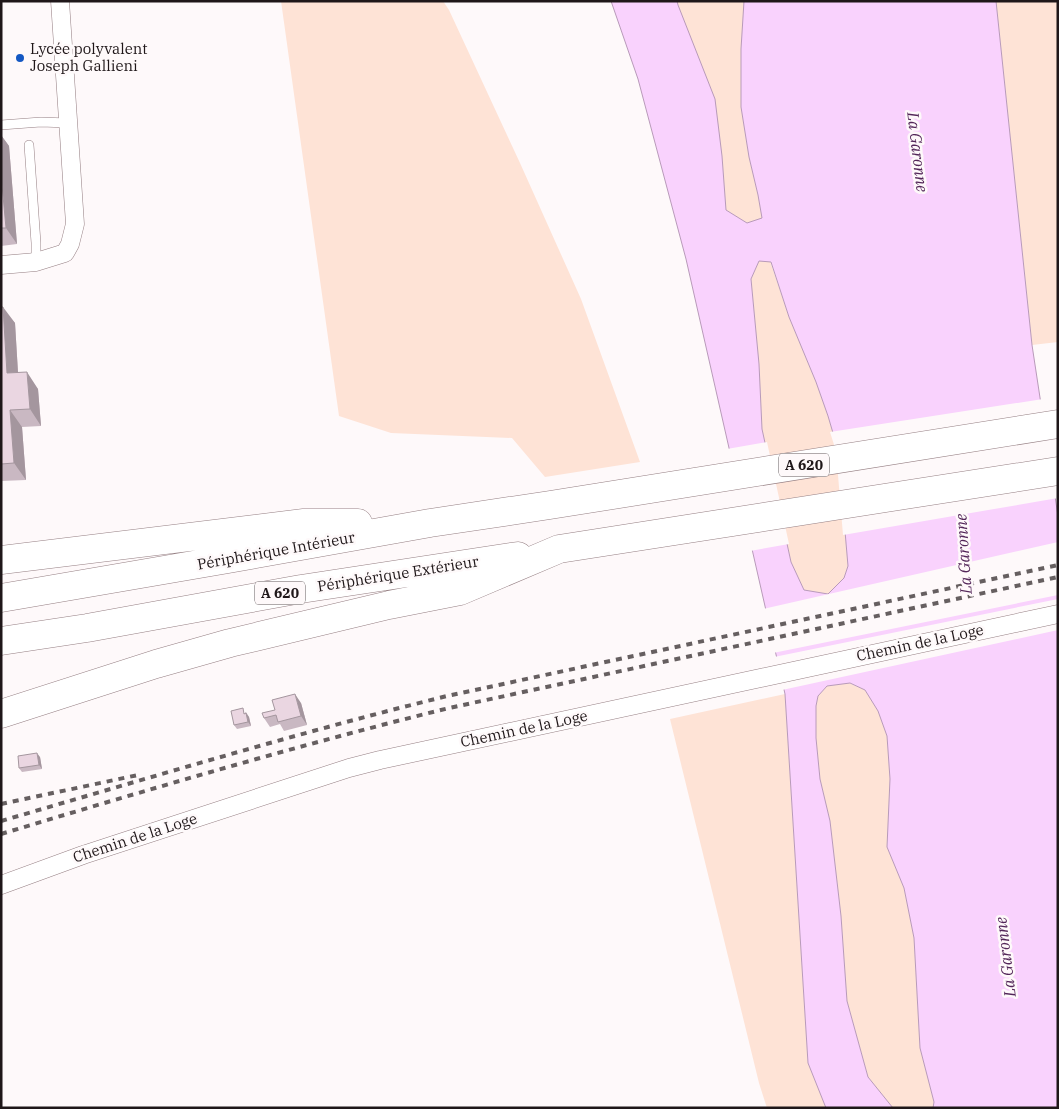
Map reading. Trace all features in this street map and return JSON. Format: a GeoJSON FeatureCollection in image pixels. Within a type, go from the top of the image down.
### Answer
{"type":"FeatureCollection","features":[{"type":"Feature","properties":{"kind":"highway","name":"Périphérique Intérieur"},"geometry":{"type":"LineString","coordinates":[[1,598],[430,523],[1058,424]]}},
{"type":"Feature","properties":{"kind":"highway","name":"A 620"},"geometry":{"type":"LineString","coordinates":[[558,550],[1058,471]]}},
{"type":"Feature","properties":{"kind":"highway"},"geometry":{"type":"LineString","coordinates":[[1,560],[304,523],[430,523]]}},
{"type":"Feature","properties":{"kind":"highway","name":"Périphérique Extérieur"},"geometry":{"type":"LineString","coordinates":[[1,641],[87,628],[300,589],[558,550]]}},
{"type":"Feature","properties":{"kind":"highway"},"geometry":{"type":"LineString","coordinates":[[1,714],[156,664],[230,643],[389,605],[460,591],[558,550]]}},
{"type":"Feature","properties":{"kind":"street"},"geometry":{"type":"LineString","coordinates":[[1,265],[36,262],[65,253],[70,244],[75,224],[60,1]]}},
{"type":"Feature","properties":{"kind":"street","name":"Chemin de la Loge"},"geometry":{"type":"LineString","coordinates":[[1,885],[83,855],[212,812],[349,768],[380,760],[1058,614]]}},
{"type":"Feature","properties":{"kind":"lane"},"geometry":{"type":"LineString","coordinates":[[1,125],[41,122],[68,123]]}},
{"type":"Feature","properties":{"kind":"lane"},"geometry":{"type":"LineString","coordinates":[[29,145],[36,262]]}},
{"type":"Feature","properties":{"kind":"shaded area"},"geometry":{"type":"Polygon","coordinates":[[[281,1],[443,1],[449,10],[520,163],[581,299],[640,462],[545,477],[512,438],[391,433],[339,416],[281,1]]]}},
{"type":"Feature","properties":{"kind":"shaded area"},"geometry":{"type":"Polygon","coordinates":[[[677,1],[744,1],[741,49],[741,107],[749,157],[763,219],[747,223],[726,210],[722,156],[677,1]]]}},
{"type":"Feature","properties":{"kind":"shaded area"},"geometry":{"type":"Polygon","coordinates":[[[996,1],[1058,1],[1058,342],[1032,345],[996,1]]]}},
{"type":"Feature","properties":{"kind":"shaded area"},"geometry":{"type":"Polygon","coordinates":[[[759,261],[770,261],[789,317],[816,382],[838,450],[848,566],[844,578],[828,594],[804,590],[791,562],[762,429],[759,364],[751,279],[759,261]]]}},
{"type":"Feature","properties":{"kind":"shaded area"},"geometry":{"type":"Polygon","coordinates":[[[849,683],[865,690],[878,711],[887,736],[890,779],[887,847],[904,888],[914,938],[920,1048],[934,1102],[933,1108],[893,1108],[868,1077],[847,1001],[841,916],[830,821],[820,779],[816,738],[816,706],[818,696],[827,686],[849,683]]]}},
{"type":"Feature","properties":{"kind":"shaded area"},"geometry":{"type":"Polygon","coordinates":[[[785,694],[808,1063],[826,1108],[767,1108],[759,1083],[670,719],[785,694]]]}},
{"type":"Feature","properties":{"kind":"water","name":"La Garonne"},"geometry":{"type":"Polygon","coordinates":[[[611,1],[677,1],[715,99],[726,210],[747,223],[762,218],[741,107],[741,49],[744,1],[996,1],[1032,345],[1058,516],[1058,1108],[933,1108],[934,1102],[920,1048],[914,938],[904,888],[887,847],[890,779],[887,736],[878,711],[865,690],[850,683],[827,686],[818,696],[816,706],[816,738],[820,779],[830,821],[841,916],[847,1001],[868,1077],[893,1108],[826,1108],[808,1063],[785,694],[686,259],[638,79],[611,1]],[[759,261],[751,279],[759,364],[762,429],[791,562],[804,590],[828,594],[844,578],[848,566],[838,450],[816,382],[789,317],[771,262],[759,261]]]}},
{"type":"Feature","properties":{"kind":"pier"},"geometry":{"type":"Polygon","coordinates":[[[1043,399],[1058,498],[843,535],[836,451],[830,432],[1043,399]]]}},
{"type":"Feature","properties":{"kind":"pier"},"geometry":{"type":"Polygon","coordinates":[[[767,442],[789,544],[750,551],[727,449],[767,442]]]}},
{"type":"Feature","properties":{"kind":"pier"},"geometry":{"type":"Polygon","coordinates":[[[1058,542],[1058,595],[773,653],[763,609],[1058,542]]]}},
{"type":"Feature","properties":{"kind":"pier"},"geometry":{"type":"Polygon","coordinates":[[[1058,599],[1058,630],[782,690],[774,657],[1058,599]]]}},
{"type":"Feature","properties":{"kind":"building"},"geometry":{"type":"Polygon","coordinates":[[[1,174],[6,228],[1,228],[1,174]]]}},
{"type":"Feature","properties":{"kind":"building"},"geometry":{"type":"Polygon","coordinates":[[[1,307],[3,307],[7,373],[27,372],[30,409],[10,410],[14,463],[1,464],[1,307]]]}},
{"type":"Feature","properties":{"kind":"building"},"geometry":{"type":"Polygon","coordinates":[[[295,694],[301,716],[278,722],[276,715],[264,718],[262,713],[275,710],[272,700],[295,694]]]}},
{"type":"Feature","properties":{"kind":"building"},"geometry":{"type":"Polygon","coordinates":[[[243,708],[248,722],[234,725],[231,711],[243,708]]]}},
{"type":"Feature","properties":{"kind":"building"},"geometry":{"type":"Polygon","coordinates":[[[37,753],[39,765],[19,768],[18,756],[37,753]]]}},
{"type":"Feature","properties":{"kind":"railway"},"geometry":{"type":"LineString","coordinates":[[1,821],[279,740],[447,696],[1058,565]]}},
{"type":"Feature","properties":{"kind":"railway"},"geometry":{"type":"LineString","coordinates":[[1,834],[225,768],[449,708],[1058,577]]}},
{"type":"Feature","properties":{"kind":"railway"},"geometry":{"type":"LineString","coordinates":[[1,804],[138,775]]}},
{"type":"Feature","properties":{"kind":"place","name":"Lycée polyvalent Joseph Gallieni"},"geometry":{"type":"Point","coordinates":[20,58]}}]}
